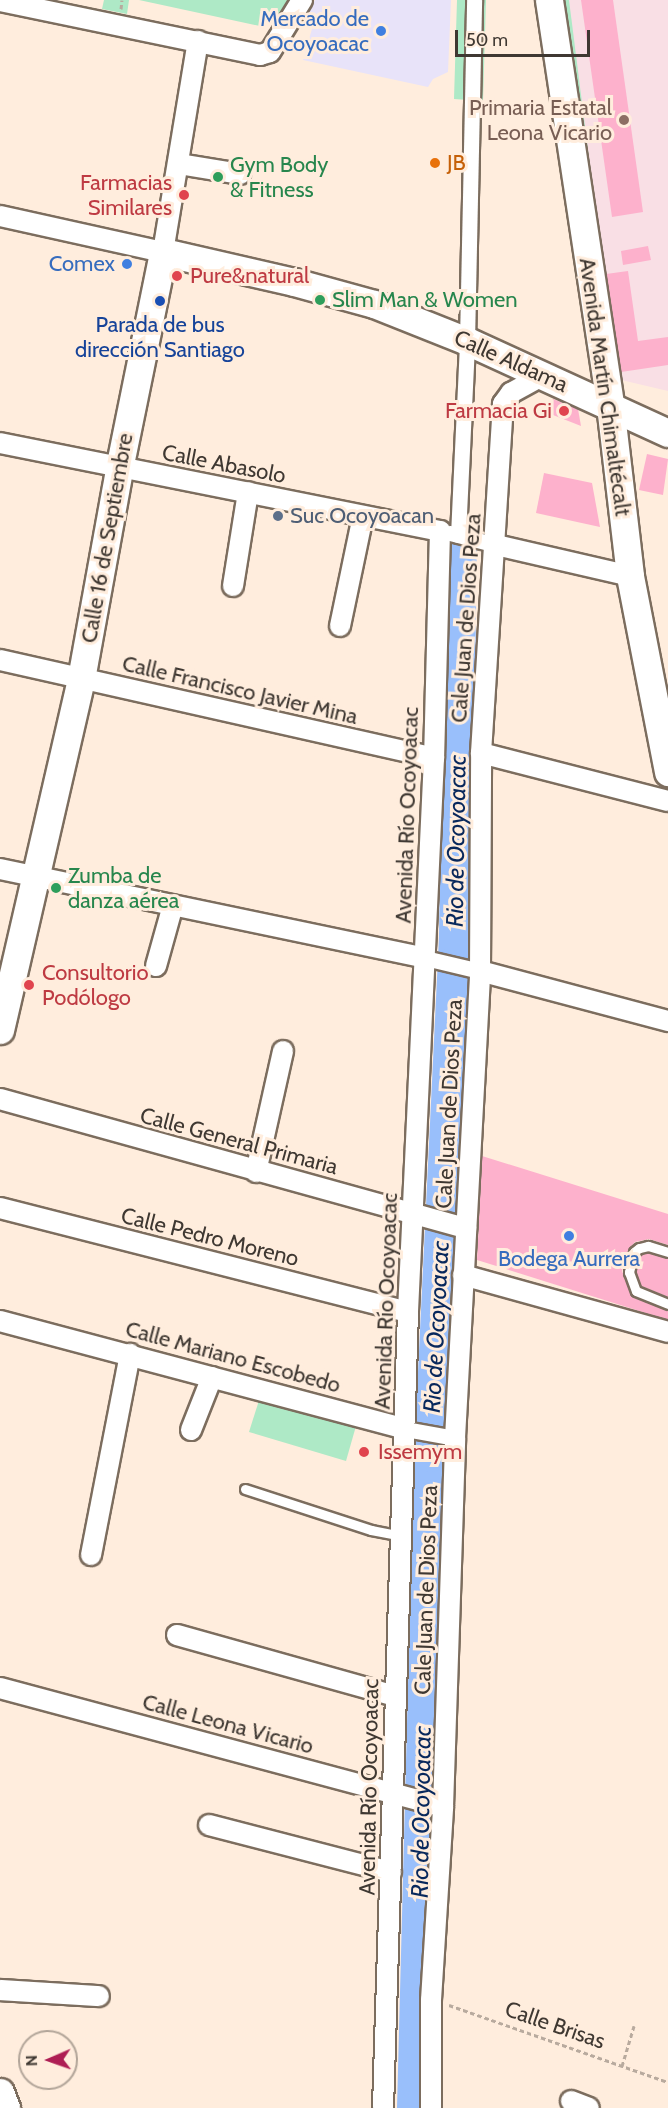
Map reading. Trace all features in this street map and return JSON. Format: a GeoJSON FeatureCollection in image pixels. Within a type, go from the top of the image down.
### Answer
{"type":"FeatureCollection","features":[{"type":"Feature","properties":{"kind":"main road","name":"Avenida Martín Chimaltécalt"},"geometry":{"type":"LineString","coordinates":[[549,0],[610,405],[630,576],[661,706],[668,772]]}},
{"type":"Feature","properties":{"kind":"main road","name":"Calle Aldama"},"geometry":{"type":"LineString","coordinates":[[163,252],[294,282],[374,304],[467,341],[668,433]]}},
{"type":"Feature","properties":{"kind":"main road","name":"Calle 16 de Septiembre"},"geometry":{"type":"LineString","coordinates":[[0,1030],[81,679],[119,469],[163,252]]}},
{"type":"Feature","properties":{"kind":"main road"},"geometry":{"type":"LineString","coordinates":[[0,2092],[6,2108]]}},
{"type":"Feature","properties":{"kind":"street"},"geometry":{"type":"LineString","coordinates":[[0,1],[260,55],[267,54],[302,0]]}},
{"type":"Feature","properties":{"kind":"street"},"geometry":{"type":"LineString","coordinates":[[474,0],[467,341],[449,533],[630,576]]}},
{"type":"Feature","properties":{"kind":"street","name":"Calle 16 de Septiembre"},"geometry":{"type":"LineString","coordinates":[[163,252],[198,42]]}},
{"type":"Feature","properties":{"kind":"street"},"geometry":{"type":"LineString","coordinates":[[179,164],[240,174]]}},
{"type":"Feature","properties":{"kind":"street","name":"Calle Aldama"},"geometry":{"type":"LineString","coordinates":[[0,216],[163,252]]}},
{"type":"Feature","properties":{"kind":"street","name":"Cale Juan de Dios Peza"},"geometry":{"type":"LineString","coordinates":[[431,2108],[431,2000],[440,1807],[451,1437],[463,1275],[463,1227],[476,970],[481,753],[496,546],[503,404],[511,393],[542,376]]}},
{"type":"Feature","properties":{"kind":"street","name":"Calle Abasolo"},"geometry":{"type":"LineString","coordinates":[[0,443],[119,469],[249,492],[449,533]]}},
{"type":"Feature","properties":{"kind":"street"},"geometry":{"type":"LineString","coordinates":[[233,586],[249,492]]}},
{"type":"Feature","properties":{"kind":"street"},"geometry":{"type":"LineString","coordinates":[[340,626],[363,516]]}},
{"type":"Feature","properties":{"kind":"street","name":"Avenida Río Ocoyoacac"},"geometry":{"type":"LineString","coordinates":[[383,2108],[391,1872],[397,1797],[395,1696],[401,1536],[410,1430],[408,1312],[420,1214],[434,758],[449,533]]}},
{"type":"Feature","properties":{"kind":"street","name":"Calle Francisco Javier Mina"},"geometry":{"type":"LineString","coordinates":[[0,660],[434,758]]}},
{"type":"Feature","properties":{"kind":"street"},"geometry":{"type":"LineString","coordinates":[[481,753],[668,801]]}},
{"type":"Feature","properties":{"kind":"street"},"geometry":{"type":"LineString","coordinates":[[0,869],[429,959],[668,1021]]}},
{"type":"Feature","properties":{"kind":"street"},"geometry":{"type":"LineString","coordinates":[[156,966],[173,905]]}},
{"type":"Feature","properties":{"kind":"street"},"geometry":{"type":"LineString","coordinates":[[256,1172],[283,1051]]}},
{"type":"Feature","properties":{"kind":"street","name":"Calle General Primaria"},"geometry":{"type":"LineString","coordinates":[[0,1099],[256,1172],[463,1227]]}},
{"type":"Feature","properties":{"kind":"street","name":"Calle Pedro Moreno"},"geometry":{"type":"LineString","coordinates":[[0,1208],[408,1312]]}},
{"type":"Feature","properties":{"kind":"street"},"geometry":{"type":"LineString","coordinates":[[463,1275],[668,1332]]}},
{"type":"Feature","properties":{"kind":"street","name":"Calle Mariano Escobedo"},"geometry":{"type":"LineString","coordinates":[[0,1321],[410,1430],[451,1437]]}},
{"type":"Feature","properties":{"kind":"street"},"geometry":{"type":"LineString","coordinates":[[91,1556],[130,1354]]}},
{"type":"Feature","properties":{"kind":"street"},"geometry":{"type":"LineString","coordinates":[[191,1430],[212,1377]]}},
{"type":"Feature","properties":{"kind":"street"},"geometry":{"type":"LineString","coordinates":[[177,1635],[395,1696]]}},
{"type":"Feature","properties":{"kind":"street","name":"Calle Leona Vicario"},"geometry":{"type":"LineString","coordinates":[[0,1688],[440,1807]]}},
{"type":"Feature","properties":{"kind":"street"},"geometry":{"type":"LineString","coordinates":[[209,1825],[391,1872]]}},
{"type":"Feature","properties":{"kind":"street"},"geometry":{"type":"LineString","coordinates":[[0,1990],[99,1996]]}},
{"type":"Feature","properties":{"kind":"lane"},"geometry":{"type":"LineString","coordinates":[[668,1252],[648,1246],[639,1248],[634,1251],[629,1272],[636,1291],[668,1304]]}},
{"type":"Feature","properties":{"kind":"lane"},"geometry":{"type":"LineString","coordinates":[[245,1489],[371,1530],[401,1536]]}},
{"type":"Feature","properties":{"kind":"path","name":"Calle Brisas"},"geometry":{"type":"LineString","coordinates":[[431,2000],[668,2082]]}},
{"type":"Feature","properties":{"kind":"path"},"geometry":{"type":"LineString","coordinates":[[622,2066],[634,2026]]}},
{"type":"Feature","properties":{"kind":"shaded area","name":"Mercado de Ocoyoacac"},"geometry":{"type":"Polygon","coordinates":[[[315,0],[451,0],[448,72],[433,79],[428,87],[303,60],[316,15],[307,13],[315,0]]]}},
{"type":"Feature","properties":{"kind":"shaded area","name":"Primaria Estatal Leona Vicario"},"geometry":{"type":"Polygon","coordinates":[[[564,0],[668,0],[668,391],[617,379],[564,0]]]}},
{"type":"Feature","properties":{"kind":"green space"},"geometry":{"type":"Polygon","coordinates":[[[104,0],[129,0],[127,14],[102,9],[104,0]]]}},
{"type":"Feature","properties":{"kind":"green space"},"geometry":{"type":"Polygon","coordinates":[[[139,0],[296,0],[287,13],[260,26],[139,0]]]}},
{"type":"Feature","properties":{"kind":"green space"},"geometry":{"type":"Polygon","coordinates":[[[457,0],[486,0],[483,101],[454,99],[457,0]]]}},
{"type":"Feature","properties":{"kind":"green space"},"geometry":{"type":"Polygon","coordinates":[[[551,0],[569,0],[617,379],[551,0]]]}},
{"type":"Feature","properties":{"kind":"green space"},"geometry":{"type":"Polygon","coordinates":[[[261,1394],[358,1419],[346,1461],[249,1432],[261,1394]]]}},
{"type":"Feature","properties":{"kind":"building"},"geometry":{"type":"Polygon","coordinates":[[[581,0],[613,0],[643,212],[612,217],[581,0]]]}},
{"type":"Feature","properties":{"kind":"building"},"geometry":{"type":"Polygon","coordinates":[[[648,246],[651,260],[623,265],[621,251],[648,246]]]}},
{"type":"Feature","properties":{"kind":"building"},"geometry":{"type":"Polygon","coordinates":[[[628,271],[638,341],[668,337],[668,365],[621,372],[606,274],[628,271]]]}},
{"type":"Feature","properties":{"kind":"building","name":"Farmacia Gi"},"geometry":{"type":"Polygon","coordinates":[[[553,399],[578,409],[581,426],[548,413],[553,399]]]}},
{"type":"Feature","properties":{"kind":"building"},"geometry":{"type":"Polygon","coordinates":[[[647,454],[668,459],[663,495],[639,490],[647,454]]]}},
{"type":"Feature","properties":{"kind":"building"},"geometry":{"type":"Polygon","coordinates":[[[544,473],[592,483],[600,527],[536,513],[544,473]]]}},
{"type":"Feature","properties":{"kind":"building","name":"Bodega Aurrera"},"geometry":{"type":"Polygon","coordinates":[[[482,1156],[668,1214],[668,1245],[649,1239],[635,1242],[628,1250],[622,1271],[631,1295],[668,1311],[668,1320],[477,1260],[482,1156]]]}},
{"type":"Feature","properties":{"kind":"building"},"geometry":{"type":"Polygon","coordinates":[[[648,1253],[668,1259],[668,1297],[641,1286],[636,1272],[640,1256],[648,1253]]]}},
{"type":"Feature","properties":{"kind":"waterway","name":"Rio de Ocoyoacac"},"geometry":{"type":"LineString","coordinates":[[413,2108],[430,1455],[455,937],[460,546]]}},
{"type":"Feature","properties":{"kind":"place","name":"Mercado de Ocoyoacac"},"geometry":{"type":"Point","coordinates":[381,31]}},
{"type":"Feature","properties":{"kind":"place","name":"Primaria Estatal Leona Vicario"},"geometry":{"type":"Point","coordinates":[624,120]}},
{"type":"Feature","properties":{"kind":"place","name":"JB"},"geometry":{"type":"Point","coordinates":[435,163]}},
{"type":"Feature","properties":{"kind":"place","name":"Gym Body & Fitness"},"geometry":{"type":"Point","coordinates":[218,177]}},
{"type":"Feature","properties":{"kind":"place","name":"Farmacias Similares"},"geometry":{"type":"Point","coordinates":[184,195]}},
{"type":"Feature","properties":{"kind":"place","name":"Comex"},"geometry":{"type":"Point","coordinates":[127,264]}},
{"type":"Feature","properties":{"kind":"place","name":"Pure&natural"},"geometry":{"type":"Point","coordinates":[177,276]}},
{"type":"Feature","properties":{"kind":"place","name":"Slim Man & Women"},"geometry":{"type":"Point","coordinates":[320,300]}},
{"type":"Feature","properties":{"kind":"place","name":"Parada de bus dirección Santiago"},"geometry":{"type":"Point","coordinates":[160,301]}},
{"type":"Feature","properties":{"kind":"place","name":"Farmacia Gi"},"geometry":{"type":"Point","coordinates":[564,411]}},
{"type":"Feature","properties":{"kind":"place","name":"Suc Ocoyoacan"},"geometry":{"type":"Point","coordinates":[278,516]}},
{"type":"Feature","properties":{"kind":"place","name":"Zumba de danza aérea"},"geometry":{"type":"Point","coordinates":[56,888]}},
{"type":"Feature","properties":{"kind":"place","name":"Consultorio Podólogo"},"geometry":{"type":"Point","coordinates":[29,985]}},
{"type":"Feature","properties":{"kind":"place","name":"Bodega Aurrera"},"geometry":{"type":"Point","coordinates":[569,1236]}},
{"type":"Feature","properties":{"kind":"place","name":"Issemym"},"geometry":{"type":"Point","coordinates":[364,1452]}}]}
